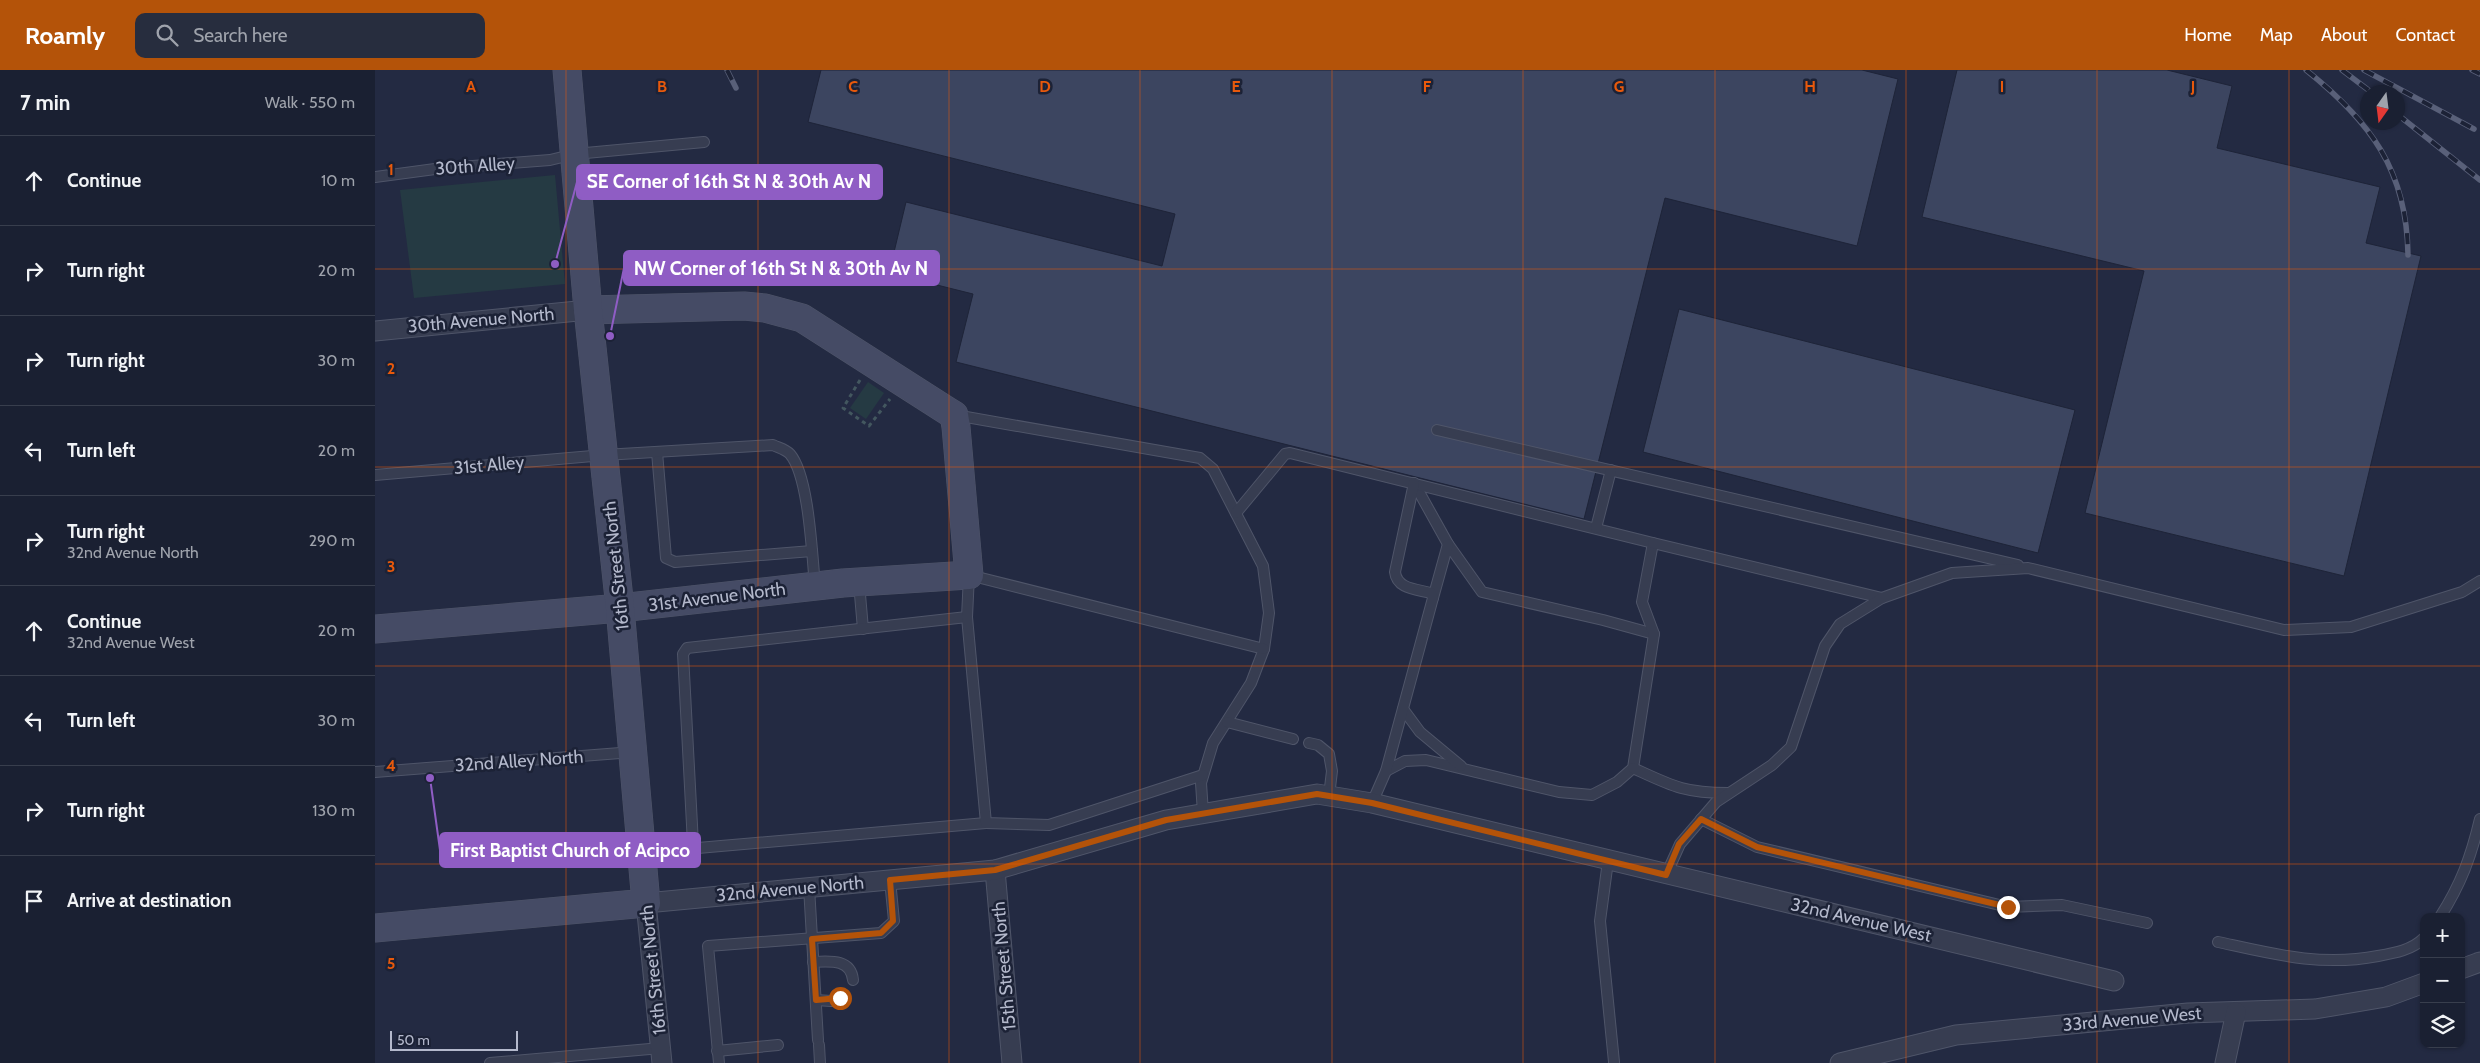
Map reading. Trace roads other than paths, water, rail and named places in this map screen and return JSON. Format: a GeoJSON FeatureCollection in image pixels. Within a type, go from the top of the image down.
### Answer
{"type":"FeatureCollection","features":[{"type":"Feature","properties":{"kind":"street","name":"16th Street North"},"geometry":{"type":"LineString","coordinates":[[567,70],[588,310],[634,752],[661,1056]]}},
{"type":"Feature","properties":{"kind":"street"},"geometry":{"type":"LineString","coordinates":[[588,310],[744,306],[765,308],[802,318],[954,415],[969,574]]}},
{"type":"Feature","properties":{"kind":"street","name":"30th Avenue North"},"geometry":{"type":"LineString","coordinates":[[375,330],[588,310]]}},
{"type":"Feature","properties":{"kind":"street","name":"31st Avenue North"},"geometry":{"type":"LineString","coordinates":[[375,629],[620,608],[815,586],[969,574]]}},
{"type":"Feature","properties":{"kind":"street","name":"32nd Avenue North"},"geometry":{"type":"LineString","coordinates":[[375,928],[995,870],[1166,820],[1317,794],[1372,803],[1608,861]]}},
{"type":"Feature","properties":{"kind":"street","name":"32nd Avenue West"},"geometry":{"type":"LineString","coordinates":[[1608,861],[2114,981]]}},
{"type":"Feature","properties":{"kind":"street","name":"15th Street North"},"geometry":{"type":"LineString","coordinates":[[995,870],[1012,1063]]}},
{"type":"Feature","properties":{"kind":"street"},"geometry":{"type":"LineString","coordinates":[[2465,968],[2480,962]]}},
{"type":"Feature","properties":{"kind":"street","name":"33rd Avenue West"},"geometry":{"type":"LineString","coordinates":[[1840,1063],[1956,1035],[2188,1013],[2315,1009],[2386,997],[2420,984]]}},
{"type":"Feature","properties":{"kind":"street"},"geometry":{"type":"LineString","coordinates":[[2225,1063],[2236,1012]]}},
{"type":"Feature","properties":{"kind":"lane","name":"30th Alley"},"geometry":{"type":"LineString","coordinates":[[375,177],[435,168],[549,160],[575,154],[704,142]]}},
{"type":"Feature","properties":{"kind":"lane"},"geometry":{"type":"LineString","coordinates":[[954,415],[1200,458],[1213,469],[1263,566],[1269,612],[1264,649],[1251,683],[1213,743],[1201,783],[1203,814]]}},
{"type":"Feature","properties":{"kind":"lane"},"geometry":{"type":"LineString","coordinates":[[1437,430],[2028,568],[2284,630],[2351,627],[2462,592],[2480,581]]}},
{"type":"Feature","properties":{"kind":"lane","name":"31st Alley"},"geometry":{"type":"LineString","coordinates":[[375,475],[604,455],[773,445],[785,450],[797,465],[809,518],[815,586]]}},
{"type":"Feature","properties":{"kind":"lane"},"geometry":{"type":"LineString","coordinates":[[657,452],[666,558],[675,562],[812,551]]}},
{"type":"Feature","properties":{"kind":"lane"},"geometry":{"type":"LineString","coordinates":[[1236,513],[1287,453],[1882,598]]}},
{"type":"Feature","properties":{"kind":"lane"},"geometry":{"type":"LineString","coordinates":[[1596,528],[1611,470]]}},
{"type":"Feature","properties":{"kind":"lane"},"geometry":{"type":"LineString","coordinates":[[1415,483],[1448,544],[1481,592],[1603,620],[1654,634]]}},
{"type":"Feature","properties":{"kind":"lane"},"geometry":{"type":"LineString","coordinates":[[1415,483],[1395,572],[1396,580],[1401,584],[1431,593],[1433,598]]}},
{"type":"Feature","properties":{"kind":"lane"},"geometry":{"type":"LineString","coordinates":[[1386,770],[1405,761],[1426,760],[1559,792],[1592,794],[1617,782],[1633,768],[1654,634],[1642,602],[1653,543]]}},
{"type":"Feature","properties":{"kind":"lane"},"geometry":{"type":"LineString","coordinates":[[1372,803],[1386,770],[1448,544]]}},
{"type":"Feature","properties":{"kind":"lane"},"geometry":{"type":"LineString","coordinates":[[1666,875],[1679,844],[1716,802],[1772,765],[1791,747],[1825,646],[1840,624],[1882,598],[1952,573],[2028,568]]}},
{"type":"Feature","properties":{"kind":"lane"},"geometry":{"type":"LineString","coordinates":[[987,823],[967,617],[969,574],[1264,649]]}},
{"type":"Feature","properties":{"kind":"lane"},"geometry":{"type":"LineString","coordinates":[[859,582],[863,629]]}},
{"type":"Feature","properties":{"kind":"lane"},"geometry":{"type":"LineString","coordinates":[[967,617],[685,650],[683,654],[693,844],[698,848],[987,823],[1049,825],[1203,775]]}},
{"type":"Feature","properties":{"kind":"lane"},"geometry":{"type":"LineString","coordinates":[[1403,710],[1420,732],[1464,769]]}},
{"type":"Feature","properties":{"kind":"lane"},"geometry":{"type":"LineString","coordinates":[[1227,722],[1293,738]]}},
{"type":"Feature","properties":{"kind":"lane"},"geometry":{"type":"LineString","coordinates":[[1309,743],[1317,745],[1329,754],[1332,771],[1329,796]]}},
{"type":"Feature","properties":{"kind":"lane","name":"32nd Alley North"},"geometry":{"type":"LineString","coordinates":[[375,772],[634,752]]}},
{"type":"Feature","properties":{"kind":"lane"},"geometry":{"type":"LineString","coordinates":[[1633,768],[1673,787],[1698,793],[1728,793]]}},
{"type":"Feature","properties":{"kind":"lane"},"geometry":{"type":"LineString","coordinates":[[1701,819],[1757,847],[1999,905],[2008,907],[2062,905],[2147,923]]}},
{"type":"Feature","properties":{"kind":"lane"},"geometry":{"type":"LineString","coordinates":[[2442,913],[2456,891],[2470,859],[2480,819]]}},
{"type":"Feature","properties":{"kind":"lane"},"geometry":{"type":"LineString","coordinates":[[1608,861],[1600,921],[1614,1062]]}},
{"type":"Feature","properties":{"kind":"lane"},"geometry":{"type":"LineString","coordinates":[[719,1063],[708,946],[881,933],[893,921],[890,880]]}},
{"type":"Feature","properties":{"kind":"lane"},"geometry":{"type":"LineString","coordinates":[[809,887],[820,1063]]}},
{"type":"Feature","properties":{"kind":"lane"},"geometry":{"type":"LineString","coordinates":[[2218,942],[2293,959],[2329,962],[2361,960],[2394,954],[2416,946],[2420,942]]}},
{"type":"Feature","properties":{"kind":"lane"},"geometry":{"type":"LineString","coordinates":[[813,962],[832,961],[845,964],[852,972],[853,980]]}},
{"type":"Feature","properties":{"kind":"lane"},"geometry":{"type":"LineString","coordinates":[[816,1000],[840,998]]}},
{"type":"Feature","properties":{"kind":"lane"},"geometry":{"type":"LineString","coordinates":[[717,1051],[778,1045]]}},
{"type":"Feature","properties":{"kind":"lane"},"geometry":{"type":"LineString","coordinates":[[490,1063],[661,1056]]}},
{"type":"Feature","properties":{"kind":"railway"},"geometry":{"type":"LineString","coordinates":[[727,70],[736,88]]}},
{"type":"Feature","properties":{"kind":"railway"},"geometry":{"type":"LineString","coordinates":[[2306,70],[2349,108],[2381,150],[2401,197],[2406,225],[2408,255]]}},
{"type":"Feature","properties":{"kind":"railway"},"geometry":{"type":"LineString","coordinates":[[2342,70],[2362,85]]}},
{"type":"Feature","properties":{"kind":"railway"},"geometry":{"type":"LineString","coordinates":[[2364,70],[2474,129]]}},
{"type":"Feature","properties":{"kind":"railway"},"geometry":{"type":"LineString","coordinates":[[2472,70],[2480,74]]}},
{"type":"Feature","properties":{"kind":"railway"},"geometry":{"type":"LineString","coordinates":[[2405,120],[2480,180]]}},
{"type":"Feature","properties":{"kind":"place","name":"SE Corner of 16th St N & 30th Av N"},"geometry":{"type":"Point","coordinates":[555,264]}},
{"type":"Feature","properties":{"kind":"place","name":"NW Corner of 16th St N & 30th Av N"},"geometry":{"type":"Point","coordinates":[610,336]}},
{"type":"Feature","properties":{"kind":"place","name":"First Baptist Church of Acipco"},"geometry":{"type":"Point","coordinates":[430,778]}}]}
